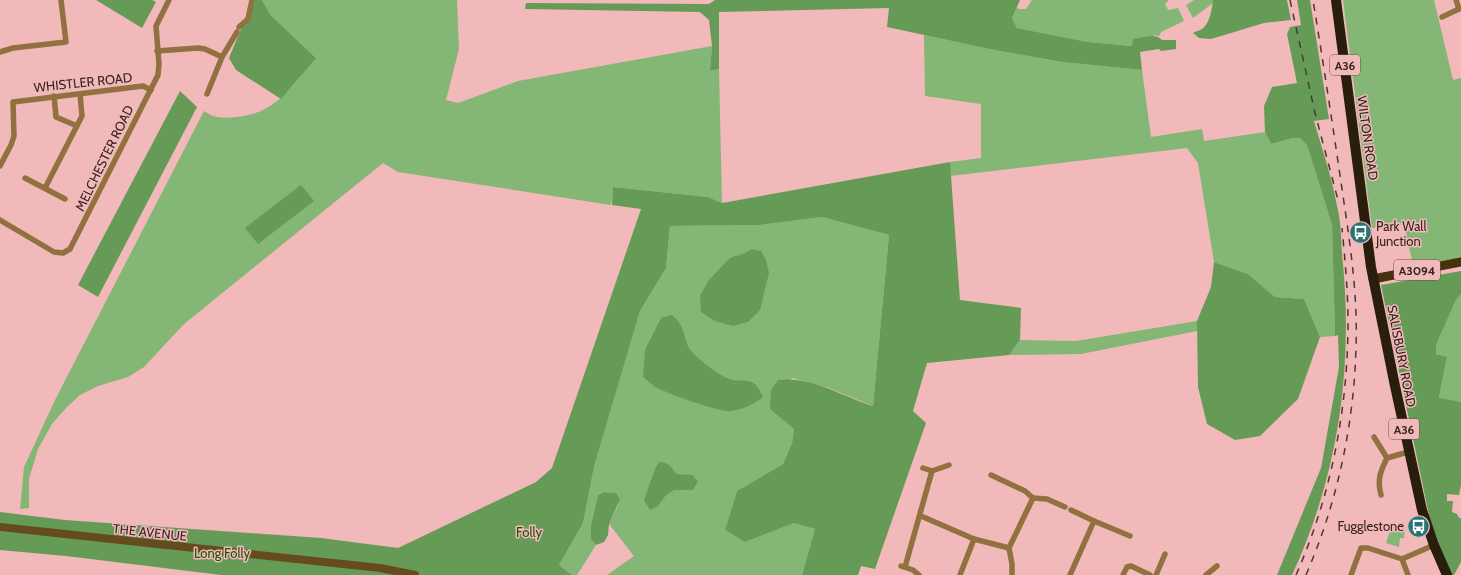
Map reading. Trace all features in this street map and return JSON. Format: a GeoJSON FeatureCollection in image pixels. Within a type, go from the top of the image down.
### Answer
{"type":"FeatureCollection","features":[{"type":"Feature","properties":{"kind":"highway","name":"WILTON ROAD"},"geometry":{"type":"LineString","coordinates":[[1336,0],[1373,279]]}},
{"type":"Feature","properties":{"kind":"highway","name":"SALISBURY ROAD"},"geometry":{"type":"LineString","coordinates":[[1373,279],[1408,452],[1422,510],[1434,545],[1447,575]]}},
{"type":"Feature","properties":{"kind":"main road","name":"A3094"},"geometry":{"type":"LineString","coordinates":[[1373,279],[1461,262]]}},
{"type":"Feature","properties":{"kind":"street"},"geometry":{"type":"LineString","coordinates":[[0,52],[13,48],[66,42],[61,0]]}},
{"type":"Feature","properties":{"kind":"street","name":"MELCHESTER ROAD"},"geometry":{"type":"LineString","coordinates":[[0,220],[54,252],[63,253],[70,249],[151,90],[159,70],[156,26],[169,0]]}},
{"type":"Feature","properties":{"kind":"street"},"geometry":{"type":"LineString","coordinates":[[207,94],[222,57],[238,30],[248,19],[252,0]]}},
{"type":"Feature","properties":{"kind":"street"},"geometry":{"type":"LineString","coordinates":[[1442,16],[1460,9],[1456,0]]}},
{"type":"Feature","properties":{"kind":"street"},"geometry":{"type":"LineString","coordinates":[[157,51],[198,48],[205,49],[222,57]]}},
{"type":"Feature","properties":{"kind":"street","name":"WHISTLER ROAD"},"geometry":{"type":"LineString","coordinates":[[0,166],[12,145],[14,126],[11,105],[16,101],[143,86],[151,90]]}},
{"type":"Feature","properties":{"kind":"street"},"geometry":{"type":"LineString","coordinates":[[45,188],[82,116],[80,94]]}},
{"type":"Feature","properties":{"kind":"street"},"geometry":{"type":"LineString","coordinates":[[54,96],[56,117],[77,126]]}},
{"type":"Feature","properties":{"kind":"street"},"geometry":{"type":"LineString","coordinates":[[25,178],[65,199]]}},
{"type":"Feature","properties":{"kind":"street"},"geometry":{"type":"LineString","coordinates":[[1374,437],[1387,458]]}},
{"type":"Feature","properties":{"kind":"street"},"geometry":{"type":"LineString","coordinates":[[1380,495],[1378,485],[1380,473],[1387,458],[1408,452]]}},
{"type":"Feature","properties":{"kind":"street"},"geometry":{"type":"LineString","coordinates":[[923,468],[932,471],[949,465]]}},
{"type":"Feature","properties":{"kind":"street"},"geometry":{"type":"LineString","coordinates":[[919,575],[913,570],[903,567],[921,516],[932,471]]}},
{"type":"Feature","properties":{"kind":"street"},"geometry":{"type":"LineString","coordinates":[[992,475],[1025,491],[1033,498],[1047,499],[1065,507]]}},
{"type":"Feature","properties":{"kind":"street"},"geometry":{"type":"LineString","coordinates":[[1012,575],[1012,564],[1009,548],[1033,498]]}},
{"type":"Feature","properties":{"kind":"street"},"geometry":{"type":"LineString","coordinates":[[1071,510],[1130,536]]}},
{"type":"Feature","properties":{"kind":"street"},"geometry":{"type":"LineString","coordinates":[[921,516],[974,539],[1009,548]]}},
{"type":"Feature","properties":{"kind":"street"},"geometry":{"type":"LineString","coordinates":[[1070,575],[1094,521]]}},
{"type":"Feature","properties":{"kind":"street","name":"THE AVENUE"},"geometry":{"type":"LineString","coordinates":[[0,527],[380,568],[415,575]]}},
{"type":"Feature","properties":{"kind":"street"},"geometry":{"type":"LineString","coordinates":[[960,575],[974,539]]}},
{"type":"Feature","properties":{"kind":"street"},"geometry":{"type":"LineString","coordinates":[[1351,575],[1361,548],[1368,548],[1402,559],[1434,545]]}},
{"type":"Feature","properties":{"kind":"street"},"geometry":{"type":"LineString","coordinates":[[1156,575],[1165,554]]}},
{"type":"Feature","properties":{"kind":"street"},"geometry":{"type":"LineString","coordinates":[[1402,559],[1408,575]]}},
{"type":"Feature","properties":{"kind":"street"},"geometry":{"type":"LineString","coordinates":[[1123,575],[1127,567],[1131,566],[1150,575]]}},
{"type":"Feature","properties":{"kind":"street"},"geometry":{"type":"LineString","coordinates":[[1206,575],[1217,566]]}},
{"type":"Feature","properties":{"kind":"green space"},"geometry":{"type":"Polygon","coordinates":[[[96,0],[152,0],[156,2],[142,28],[96,0]]]}},
{"type":"Feature","properties":{"kind":"green space"},"geometry":{"type":"Polygon","coordinates":[[[253,0],[262,0],[270,15],[316,58],[281,99],[236,70],[229,58],[253,0]]]}},
{"type":"Feature","properties":{"kind":"green space"},"geometry":{"type":"Polygon","coordinates":[[[262,0],[457,0],[459,49],[446,100],[458,103],[518,81],[712,46],[710,71],[719,69],[722,203],[708,197],[614,187],[611,205],[398,172],[383,163],[184,324],[144,367],[128,377],[98,386],[80,395],[67,407],[52,424],[38,449],[29,479],[29,508],[20,509],[24,467],[55,400],[204,111],[216,117],[227,118],[251,114],[263,110],[273,104],[291,88],[315,57],[269,15],[262,0]]]}},
{"type":"Feature","properties":{"kind":"green space"},"geometry":{"type":"Polygon","coordinates":[[[715,0],[1020,0],[1012,18],[1017,28],[1088,42],[1132,46],[1133,39],[1156,36],[1162,40],[1176,40],[1176,49],[1161,51],[1159,49],[1140,52],[1142,70],[1062,62],[989,49],[887,27],[889,8],[719,12],[719,69],[710,71],[712,46],[709,20],[700,12],[525,9],[526,3],[709,4],[715,0]]]}},
{"type":"Feature","properties":{"kind":"green space"},"geometry":{"type":"Polygon","coordinates":[[[1032,0],[1169,0],[1165,4],[1168,10],[1178,8],[1184,21],[1161,32],[1159,36],[1155,35],[1133,46],[1088,42],[1017,28],[1012,18],[1017,7],[1019,9],[1026,9],[1032,0]]]}},
{"type":"Feature","properties":{"kind":"green space"},"geometry":{"type":"Polygon","coordinates":[[[1194,0],[1213,0],[1213,3],[1193,18],[1186,5],[1194,0]]]}},
{"type":"Feature","properties":{"kind":"green space"},"geometry":{"type":"Polygon","coordinates":[[[1213,0],[1287,0],[1291,20],[1264,23],[1211,39],[1199,38],[1193,33],[1202,29],[1209,20],[1213,0]]]}},
{"type":"Feature","properties":{"kind":"green space"},"geometry":{"type":"Polygon","coordinates":[[[1297,0],[1310,0],[1329,119],[1314,121],[1330,174],[1341,230],[1346,336],[1344,377],[1339,418],[1332,458],[1321,498],[1308,537],[1292,575],[1277,575],[1321,468],[1339,367],[1338,335],[1335,336],[1332,225],[1307,145],[1300,138],[1293,138],[1271,144],[1265,132],[1264,106],[1272,87],[1297,83],[1287,34],[1290,27],[1301,25],[1297,0]]]}},
{"type":"Feature","properties":{"kind":"green space"},"geometry":{"type":"Polygon","coordinates":[[[1343,0],[1434,0],[1453,80],[1461,78],[1461,258],[1413,265],[1404,224],[1372,228],[1343,0]]]}},
{"type":"Feature","properties":{"kind":"green space"},"geometry":{"type":"Polygon","coordinates":[[[924,35],[989,49],[1062,62],[1142,70],[1151,137],[1202,129],[1204,141],[1265,132],[1271,144],[1293,138],[1300,138],[1307,145],[1332,225],[1335,336],[1320,337],[1304,299],[1275,297],[1248,274],[1214,262],[1198,163],[1187,148],[950,176],[950,162],[981,158],[981,104],[925,96],[924,35]]]}},
{"type":"Feature","properties":{"kind":"green space"},"geometry":{"type":"Polygon","coordinates":[[[180,91],[197,107],[98,297],[78,285],[180,91]]]}},
{"type":"Feature","properties":{"kind":"green space"},"geometry":{"type":"Polygon","coordinates":[[[950,162],[960,300],[1021,308],[1020,340],[1009,355],[927,363],[913,411],[926,423],[875,569],[861,566],[858,575],[802,575],[815,529],[794,523],[745,542],[725,530],[737,491],[783,464],[792,443],[794,429],[770,409],[771,390],[778,380],[803,381],[815,384],[873,406],[889,235],[822,217],[760,225],[670,226],[666,268],[640,311],[594,467],[583,523],[559,565],[572,575],[221,575],[66,556],[0,550],[0,512],[65,520],[321,538],[398,548],[536,482],[552,468],[641,209],[612,205],[613,187],[708,197],[722,203],[950,162]]]}},
{"type":"Feature","properties":{"kind":"green space"},"geometry":{"type":"Polygon","coordinates":[[[301,185],[314,201],[258,244],[245,228],[301,185]]]}},
{"type":"Feature","properties":{"kind":"green space"},"geometry":{"type":"Polygon","coordinates":[[[822,217],[889,235],[873,406],[829,388],[792,378],[771,409],[794,429],[792,443],[783,464],[737,491],[725,530],[745,542],[794,523],[815,529],[802,575],[607,575],[634,556],[609,524],[618,505],[616,493],[604,492],[598,495],[591,525],[591,539],[596,545],[577,575],[572,575],[559,565],[583,523],[594,467],[640,311],[666,268],[670,226],[760,225],[822,217]]]}},
{"type":"Feature","properties":{"kind":"green space"},"geometry":{"type":"Polygon","coordinates":[[[752,249],[761,251],[766,260],[769,273],[760,310],[748,322],[733,326],[715,321],[701,312],[700,296],[708,281],[730,258],[752,249]]]}},
{"type":"Feature","properties":{"kind":"green space"},"geometry":{"type":"Polygon","coordinates":[[[1214,262],[1248,274],[1275,297],[1304,299],[1320,337],[1298,399],[1260,436],[1235,440],[1207,424],[1198,387],[1197,321],[1211,287],[1214,262]]]}},
{"type":"Feature","properties":{"kind":"green space"},"geometry":{"type":"Polygon","coordinates":[[[1461,271],[1461,294],[1456,300],[1436,345],[1436,354],[1447,357],[1439,398],[1461,402],[1461,485],[1459,495],[1447,494],[1447,501],[1453,501],[1452,512],[1461,518],[1461,562],[1454,575],[1451,575],[1430,520],[1381,285],[1461,271]]]}},
{"type":"Feature","properties":{"kind":"green space"},"geometry":{"type":"Polygon","coordinates":[[[1461,294],[1461,402],[1439,399],[1447,357],[1436,354],[1436,345],[1456,300],[1461,294]]]}},
{"type":"Feature","properties":{"kind":"green space"},"geometry":{"type":"Polygon","coordinates":[[[672,315],[683,330],[689,348],[698,358],[713,370],[728,379],[755,384],[763,397],[745,408],[726,411],[694,402],[661,390],[643,377],[645,350],[661,318],[672,315]]]}},
{"type":"Feature","properties":{"kind":"green space"},"geometry":{"type":"Polygon","coordinates":[[[1197,321],[1197,331],[1081,354],[1009,355],[1020,340],[1076,341],[1197,321]]]}},
{"type":"Feature","properties":{"kind":"green space"},"geometry":{"type":"Polygon","coordinates":[[[659,462],[669,465],[676,474],[692,475],[698,481],[693,490],[674,490],[666,495],[658,506],[650,510],[644,500],[659,462]]]}},
{"type":"Feature","properties":{"kind":"green space"},"geometry":{"type":"Polygon","coordinates":[[[604,492],[616,493],[620,499],[609,524],[608,535],[604,542],[596,545],[591,539],[591,525],[598,495],[604,492]]]}},
{"type":"Feature","properties":{"kind":"green space"},"geometry":{"type":"Polygon","coordinates":[[[1400,524],[1405,525],[1404,538],[1400,538],[1399,547],[1386,543],[1392,525],[1397,527],[1400,524]]]}},
{"type":"Feature","properties":{"kind":"railway"},"geometry":{"type":"LineString","coordinates":[[1290,0],[1315,113],[1338,200]]}},
{"type":"Feature","properties":{"kind":"railway"},"geometry":{"type":"LineString","coordinates":[[1306,575],[1327,520],[1342,464],[1352,406],[1356,347],[1356,305],[1350,244],[1313,0]]}},
{"type":"Feature","properties":{"kind":"railway"},"geometry":{"type":"LineString","coordinates":[[1296,575],[1319,514],[1328,483],[1341,419],[1345,387],[1348,322],[1347,287],[1342,228]]}},
{"type":"Feature","properties":{"kind":"place","name":"Park Wall Junction"},"geometry":{"type":"Point","coordinates":[1360,233]}},
{"type":"Feature","properties":{"kind":"place","name":"Fugglestone"},"geometry":{"type":"Point","coordinates":[1419,526]}},
{"type":"Feature","properties":{"kind":"park label","name":"Folly"},"geometry":{"type":"Point","coordinates":[529,532]}},
{"type":"Feature","properties":{"kind":"park label","name":"Long Folly"},"geometry":{"type":"Point","coordinates":[222,553]}}]}
